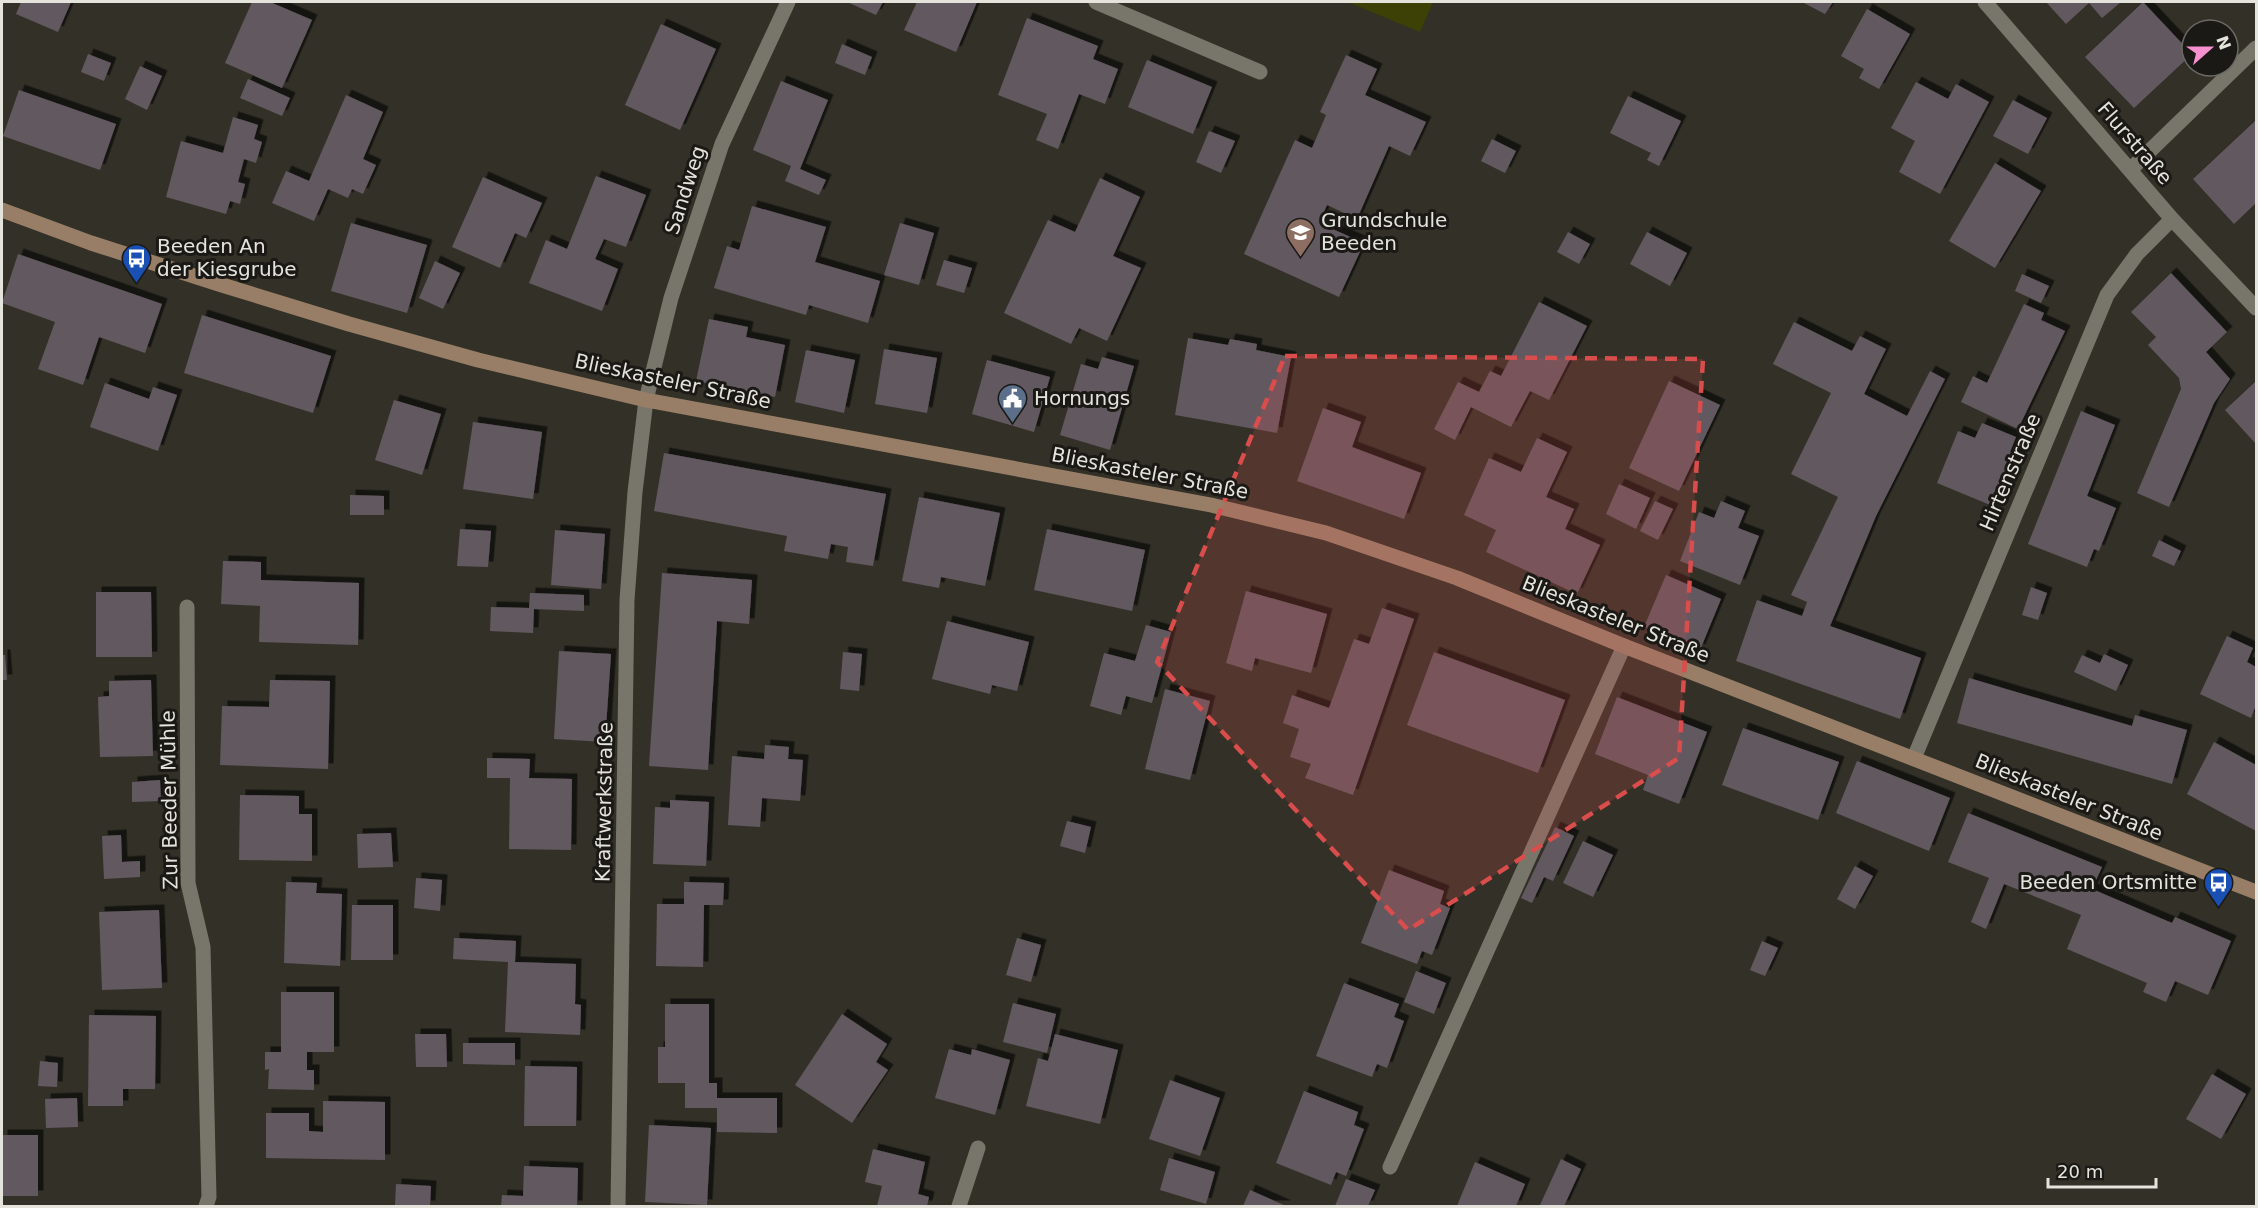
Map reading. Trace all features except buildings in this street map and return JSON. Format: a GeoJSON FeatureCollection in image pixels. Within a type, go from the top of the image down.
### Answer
{"type":"FeatureCollection","features":[{"type":"Feature","properties":{"kind":"street","name":"Sandweg"},"geometry":{"type":"LineString","coordinates":[[646,400],[671,298],[722,144],[788,2]]}},
{"type":"Feature","properties":{"kind":"street"},"geometry":{"type":"LineString","coordinates":[[1096,2],[1260,72]]}},
{"type":"Feature","properties":{"kind":"street","name":"Flurstraße"},"geometry":{"type":"LineString","coordinates":[[1985,2],[2172,219],[2256,308]]}},
{"type":"Feature","properties":{"kind":"street"},"geometry":{"type":"LineString","coordinates":[[2130,170],[2256,48]]}},
{"type":"Feature","properties":{"kind":"street","name":"Blieskasteler Straße"},"geometry":{"type":"LineString","coordinates":[[2,210],[91,243],[349,324],[478,360],[646,400],[1211,505],[1326,533],[1457,578],[1624,646],[2256,892]]}},
{"type":"Feature","properties":{"kind":"street","name":"Hirtenstraße"},"geometry":{"type":"LineString","coordinates":[[1914,758],[2107,295],[2137,254],[2172,219]]}},
{"type":"Feature","properties":{"kind":"street","name":"Kraftwerkstraße"},"geometry":{"type":"LineString","coordinates":[[618,1206],[627,600],[635,492],[646,400]]}},
{"type":"Feature","properties":{"kind":"street","name":"Zur Beeder Mühle"},"geometry":{"type":"LineString","coordinates":[[187,607],[188,883],[203,947],[209,1197],[206,1206]]}},
{"type":"Feature","properties":{"kind":"street"},"geometry":{"type":"LineString","coordinates":[[1390,1167],[1624,646]]}},
{"type":"Feature","properties":{"kind":"street"},"geometry":{"type":"LineString","coordinates":[[959,1206],[978,1148]]}},
{"type":"Feature","properties":{"kind":"highlighted area"},"geometry":{"type":"Polygon","coordinates":[[[1285,356],[1703,359],[1679,758],[1408,930],[1157,662],[1285,356]]]}},
{"type":"Feature","properties":{"kind":"shaded area"},"geometry":{"type":"Polygon","coordinates":[[[1348,2],[1433,2],[1420,32],[1348,2]]]}},
{"type":"Feature","properties":{"kind":"place","name":"Grundschule Beeden"},"geometry":{"type":"Point","coordinates":[1300,258]}},
{"type":"Feature","properties":{"kind":"place","name":"Beeden An der Kiesgrube"},"geometry":{"type":"Point","coordinates":[136,284]}},
{"type":"Feature","properties":{"kind":"place","name":"Hornungs"},"geometry":{"type":"Point","coordinates":[1013,424]}},
{"type":"Feature","properties":{"kind":"place","name":"Beeden Ortsmitte"},"geometry":{"type":"Point","coordinates":[2218,908]}}]}
